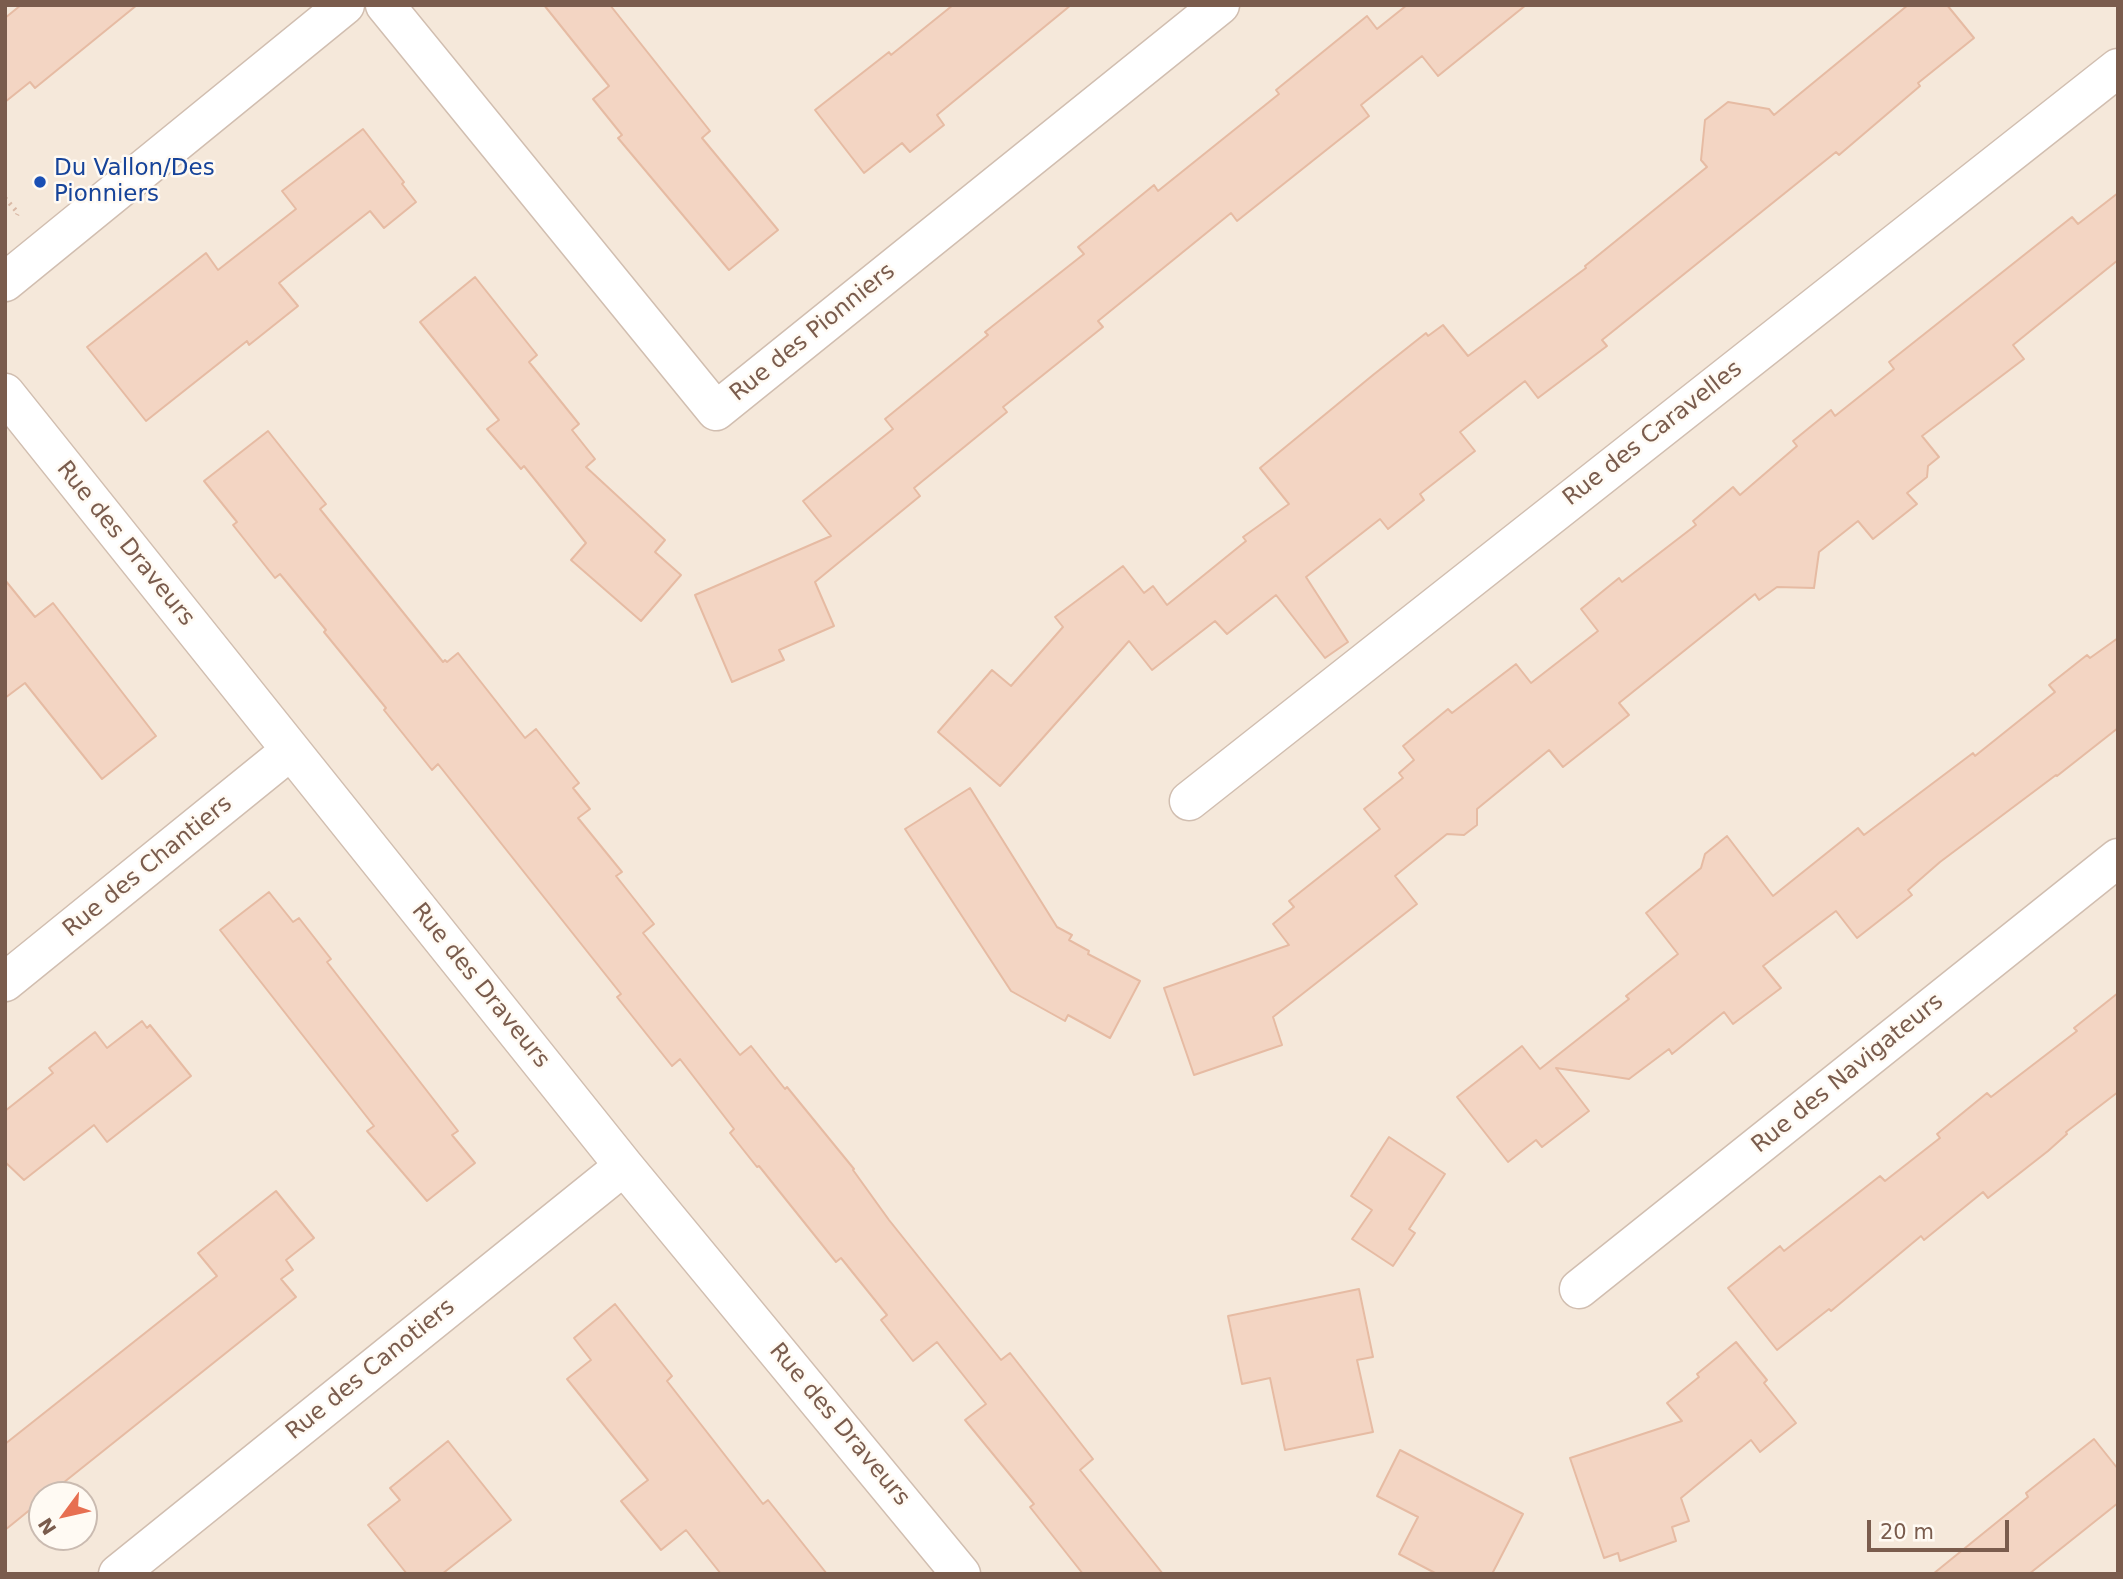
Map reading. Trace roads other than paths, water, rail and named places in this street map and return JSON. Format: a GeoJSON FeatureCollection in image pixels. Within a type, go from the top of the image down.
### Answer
{"type":"FeatureCollection","features":[{"type":"Feature","properties":{"kind":"street"},"geometry":{"type":"LineString","coordinates":[[5,282],[345,5]]}},
{"type":"Feature","properties":{"kind":"street","name":"Rue des Pionniers"},"geometry":{"type":"LineString","coordinates":[[385,5],[716,411],[1220,5]]}},
{"type":"Feature","properties":{"kind":"street","name":"Rue des Caravelles"},"geometry":{"type":"LineString","coordinates":[[1189,801],[2118,68]]}},
{"type":"Feature","properties":{"kind":"street","name":"Rue des Draveurs"},"geometry":{"type":"LineString","coordinates":[[5,393],[624,1166],[961,1574]]}},
{"type":"Feature","properties":{"kind":"street","name":"Rue des Chantiers"},"geometry":{"type":"LineString","coordinates":[[5,982],[290,751]]}},
{"type":"Feature","properties":{"kind":"street","name":"Rue des Navigateurs"},"geometry":{"type":"LineString","coordinates":[[1579,1289],[2118,858]]}},
{"type":"Feature","properties":{"kind":"street","name":"Rue des Canotiers"},"geometry":{"type":"LineString","coordinates":[[118,1574],[624,1166]]}},
{"type":"Feature","properties":{"kind":"place","name":"Du Vallon/Des Pionniers"},"geometry":{"type":"Point","coordinates":[40,182]}}]}
